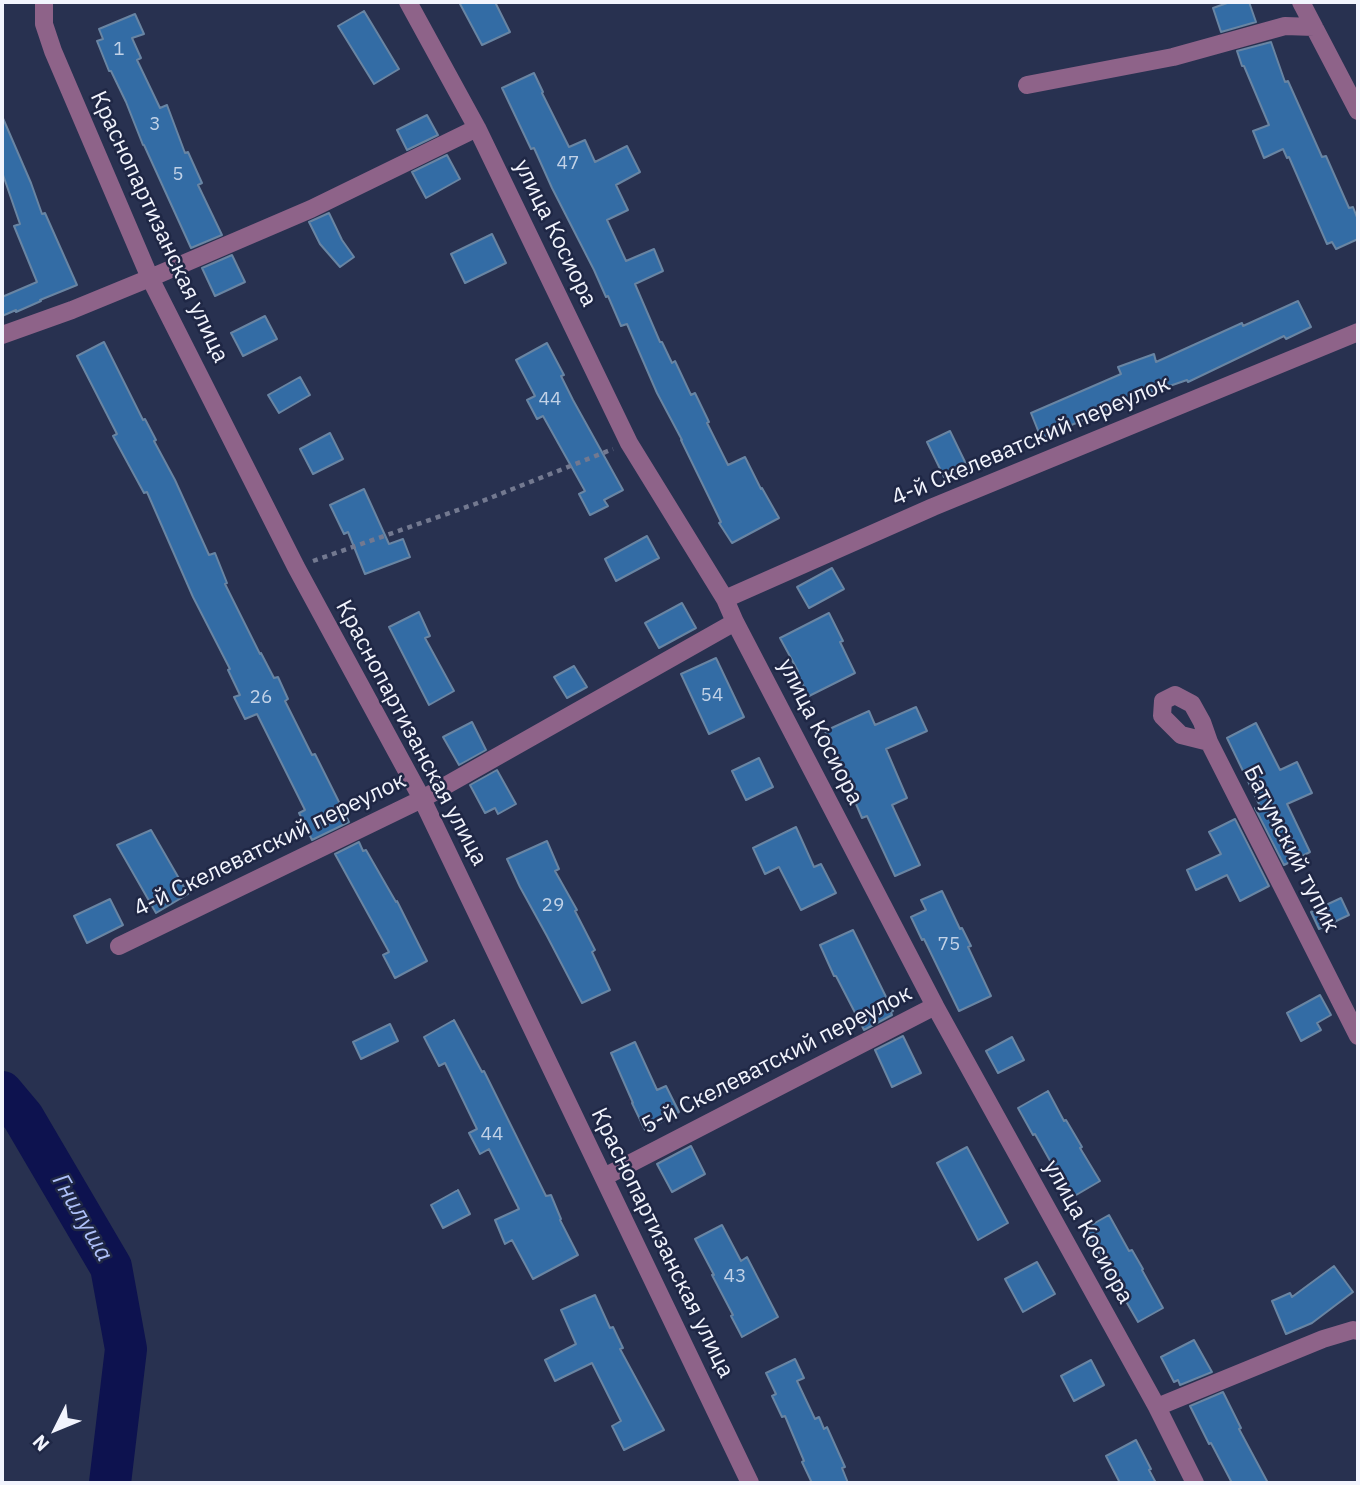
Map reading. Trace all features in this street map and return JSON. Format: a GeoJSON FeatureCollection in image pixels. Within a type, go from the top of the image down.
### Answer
{"type":"FeatureCollection","features":[{"type":"Feature","properties":{"kind":"street","name":"Краснопартизанская улица"},"geometry":{"type":"LineString","coordinates":[[44,2],[44,24],[52,51],[150,278],[296,567],[422,799],[750,1483]]}},
{"type":"Feature","properties":{"kind":"street","name":"улица Косиора"},"geometry":{"type":"LineString","coordinates":[[408,2],[477,128],[629,443],[725,599],[935,1006],[1157,1407],[1195,1483]]}},
{"type":"Feature","properties":{"kind":"street"},"geometry":{"type":"LineString","coordinates":[[1301,2],[1358,111]]}},
{"type":"Feature","properties":{"kind":"street"},"geometry":{"type":"LineString","coordinates":[[1027,85],[1173,57],[1285,26],[1314,26]]}},
{"type":"Feature","properties":{"kind":"street"},"geometry":{"type":"LineString","coordinates":[[2,335],[72,310],[311,209],[477,128]]}},
{"type":"Feature","properties":{"kind":"street","name":"4-й Скелеватский переулок"},"geometry":{"type":"LineString","coordinates":[[725,599],[933,507],[1358,332]]}},
{"type":"Feature","properties":{"kind":"street","name":"4-й Скелеватский переулок"},"geometry":{"type":"LineString","coordinates":[[119,946],[422,799],[735,621]]}},
{"type":"Feature","properties":{"kind":"street","name":"Батумский тупик"},"geometry":{"type":"LineString","coordinates":[[1209,742],[1181,735],[1162,716],[1163,701],[1175,695],[1192,704],[1358,1036]]}},
{"type":"Feature","properties":{"kind":"street","name":"5-й Скелеватский переулок"},"geometry":{"type":"LineString","coordinates":[[604,1177],[935,1006]]}},
{"type":"Feature","properties":{"kind":"street"},"geometry":{"type":"LineString","coordinates":[[1157,1407],[1323,1339],[1353,1329],[1358,1331]]}},
{"type":"Feature","properties":{"kind":"path"},"geometry":{"type":"LineString","coordinates":[[296,567],[475,504],[629,443]]}},
{"type":"Feature","properties":{"kind":"building"},"geometry":{"type":"Polygon","coordinates":[[[459,2],[495,2],[510,32],[482,45],[459,2]]]}},
{"type":"Feature","properties":{"kind":"building"},"geometry":{"type":"Polygon","coordinates":[[[1230,2],[1249,2],[1256,22],[1221,32],[1213,8],[1230,2]]]}},
{"type":"Feature","properties":{"kind":"building"},"geometry":{"type":"Polygon","coordinates":[[[364,11],[399,69],[374,84],[338,26],[364,11]]]}},
{"type":"Feature","properties":{"kind":"building"},"geometry":{"type":"Polygon","coordinates":[[[135,14],[144,34],[132,38],[141,58],[137,60],[160,108],[167,105],[185,153],[188,152],[202,183],[198,185],[222,235],[191,248],[97,41],[103,39],[99,29],[135,14]]]}},
{"type":"Feature","properties":{"kind":"building"},"geometry":{"type":"Polygon","coordinates":[[[1271,42],[1285,82],[1288,81],[1322,157],[1326,156],[1349,208],[1353,207],[1358,220],[1358,239],[1336,249],[1332,242],[1327,244],[1289,157],[1287,158],[1283,149],[1264,158],[1253,131],[1269,125],[1237,51],[1271,42]]]}},
{"type":"Feature","properties":{"kind":"building"},"geometry":{"type":"Polygon","coordinates":[[[534,73],[569,147],[585,140],[595,162],[627,146],[640,172],[616,185],[628,210],[607,220],[626,261],[654,249],[663,271],[635,284],[660,342],[672,363],[675,361],[691,395],[695,393],[728,465],[745,457],[779,518],[732,543],[719,523],[721,522],[657,393],[627,324],[621,326],[502,88],[534,73]]]}},
{"type":"Feature","properties":{"kind":"building"},"geometry":{"type":"Polygon","coordinates":[[[427,115],[438,135],[407,150],[397,130],[427,115]]]}},
{"type":"Feature","properties":{"kind":"building"},"geometry":{"type":"Polygon","coordinates":[[[2,116],[42,214],[45,213],[77,285],[2,316],[2,297],[37,282],[14,226],[20,224],[2,172],[2,116]]]}},
{"type":"Feature","properties":{"kind":"building"},"geometry":{"type":"Polygon","coordinates":[[[447,155],[460,179],[426,198],[412,172],[447,155]]]}},
{"type":"Feature","properties":{"kind":"building"},"geometry":{"type":"Polygon","coordinates":[[[329,213],[354,257],[340,267],[320,244],[309,222],[329,213]]]}},
{"type":"Feature","properties":{"kind":"building"},"geometry":{"type":"Polygon","coordinates":[[[492,234],[506,263],[465,283],[451,254],[492,234]]]}},
{"type":"Feature","properties":{"kind":"building"},"geometry":{"type":"Polygon","coordinates":[[[232,255],[245,282],[215,296],[202,268],[232,255]]]}},
{"type":"Feature","properties":{"kind":"building"},"geometry":{"type":"Polygon","coordinates":[[[1298,301],[1311,327],[1286,339],[1284,336],[1188,382],[1187,380],[1132,399],[1041,438],[1031,413],[1121,374],[1118,367],[1154,354],[1156,362],[1298,301]]]}},
{"type":"Feature","properties":{"kind":"building"},"geometry":{"type":"Polygon","coordinates":[[[265,316],[277,339],[243,356],[231,333],[265,316]]]}},
{"type":"Feature","properties":{"kind":"building"},"geometry":{"type":"Polygon","coordinates":[[[104,342],[143,420],[145,419],[156,440],[154,441],[209,555],[215,553],[227,583],[225,584],[260,654],[274,678],[278,677],[288,699],[285,701],[349,822],[312,840],[299,813],[305,810],[257,714],[245,719],[234,697],[240,695],[228,670],[230,669],[193,597],[147,492],[144,493],[113,436],[117,434],[77,356],[104,342]]]}},
{"type":"Feature","properties":{"kind":"building"},"geometry":{"type":"Polygon","coordinates":[[[547,343],[564,375],[561,376],[573,400],[623,490],[604,500],[608,506],[590,515],[579,494],[585,491],[543,416],[537,419],[527,400],[535,396],[516,360],[547,343]]]}},
{"type":"Feature","properties":{"kind":"building"},"geometry":{"type":"Polygon","coordinates":[[[300,377],[310,395],[279,413],[268,395],[300,377]]]}},
{"type":"Feature","properties":{"kind":"building"},"geometry":{"type":"Polygon","coordinates":[[[950,431],[967,466],[944,477],[927,442],[950,431]]]}},
{"type":"Feature","properties":{"kind":"building"},"geometry":{"type":"Polygon","coordinates":[[[330,433],[343,459],[313,474],[300,449],[330,433]]]}},
{"type":"Feature","properties":{"kind":"building"},"geometry":{"type":"Polygon","coordinates":[[[364,489],[389,544],[403,539],[410,557],[365,574],[348,532],[344,534],[330,505],[364,489]]]}},
{"type":"Feature","properties":{"kind":"building"},"geometry":{"type":"Polygon","coordinates":[[[647,536],[659,558],[616,581],[605,559],[647,536]]]}},
{"type":"Feature","properties":{"kind":"building"},"geometry":{"type":"Polygon","coordinates":[[[832,568],[844,589],[809,608],[797,587],[832,568]]]}},
{"type":"Feature","properties":{"kind":"building"},"geometry":{"type":"Polygon","coordinates":[[[682,603],[696,628],[659,648],[645,623],[682,603]]]}},
{"type":"Feature","properties":{"kind":"building"},"geometry":{"type":"Polygon","coordinates":[[[419,612],[430,636],[425,638],[454,691],[429,705],[389,627],[419,612]]]}},
{"type":"Feature","properties":{"kind":"building"},"geometry":{"type":"Polygon","coordinates":[[[829,613],[855,673],[809,696],[780,638],[829,613]]]}},
{"type":"Feature","properties":{"kind":"building"},"geometry":{"type":"Polygon","coordinates":[[[716,658],[744,717],[709,734],[681,674],[716,658]]]}},
{"type":"Feature","properties":{"kind":"building"},"geometry":{"type":"Polygon","coordinates":[[[574,666],[587,687],[567,698],[554,677],[574,666]]]}},
{"type":"Feature","properties":{"kind":"building"},"geometry":{"type":"Polygon","coordinates":[[[916,707],[927,731],[886,749],[907,798],[892,805],[920,865],[895,876],[867,816],[862,818],[850,790],[852,789],[825,731],[869,711],[875,725],[916,707]]]}},
{"type":"Feature","properties":{"kind":"building"},"geometry":{"type":"Polygon","coordinates":[[[472,722],[486,750],[459,765],[443,737],[472,722]]]}},
{"type":"Feature","properties":{"kind":"building"},"geometry":{"type":"Polygon","coordinates":[[[1256,723],[1280,770],[1297,762],[1312,793],[1287,804],[1310,852],[1284,865],[1255,808],[1260,806],[1227,738],[1256,723]]]}},
{"type":"Feature","properties":{"kind":"building"},"geometry":{"type":"Polygon","coordinates":[[[759,758],[773,787],[746,800],[732,771],[759,758]]]}},
{"type":"Feature","properties":{"kind":"building"},"geometry":{"type":"Polygon","coordinates":[[[497,770],[516,804],[498,814],[495,808],[485,813],[470,785],[497,770]]]}},
{"type":"Feature","properties":{"kind":"building"},"geometry":{"type":"Polygon","coordinates":[[[1235,819],[1269,886],[1240,901],[1227,875],[1196,890],[1187,870],[1221,854],[1209,832],[1235,819]]]}},
{"type":"Feature","properties":{"kind":"building"},"geometry":{"type":"Polygon","coordinates":[[[796,827],[814,867],[821,864],[836,893],[801,910],[779,867],[765,874],[753,848],[796,827]]]}},
{"type":"Feature","properties":{"kind":"building"},"geometry":{"type":"Polygon","coordinates":[[[151,830],[188,894],[156,913],[117,845],[151,830]]]}},
{"type":"Feature","properties":{"kind":"building"},"geometry":{"type":"Polygon","coordinates":[[[547,841],[559,869],[555,871],[577,910],[575,911],[595,950],[592,952],[610,990],[582,1003],[507,859],[547,841]]]}},
{"type":"Feature","properties":{"kind":"building"},"geometry":{"type":"Polygon","coordinates":[[[359,842],[397,901],[427,961],[395,978],[383,955],[389,952],[335,854],[359,842]]]}},
{"type":"Feature","properties":{"kind":"building"},"geometry":{"type":"Polygon","coordinates":[[[942,891],[971,946],[968,947],[991,996],[959,1011],[911,917],[926,910],[921,900],[942,891]]]}},
{"type":"Feature","properties":{"kind":"building"},"geometry":{"type":"Polygon","coordinates":[[[1341,898],[1349,915],[1319,929],[1311,912],[1341,898]]]}},
{"type":"Feature","properties":{"kind":"building"},"geometry":{"type":"Polygon","coordinates":[[[110,899],[123,925],[87,943],[74,916],[110,899]]]}},
{"type":"Feature","properties":{"kind":"building"},"geometry":{"type":"Polygon","coordinates":[[[853,930],[893,1011],[892,1015],[864,1030],[820,945],[853,930]]]}},
{"type":"Feature","properties":{"kind":"building"},"geometry":{"type":"Polygon","coordinates":[[[1320,995],[1331,1015],[1317,1023],[1321,1030],[1301,1041],[1287,1013],[1320,995]]]}},
{"type":"Feature","properties":{"kind":"building"},"geometry":{"type":"Polygon","coordinates":[[[454,1020],[482,1072],[484,1071],[546,1196],[551,1195],[578,1255],[533,1279],[512,1240],[505,1244],[495,1220],[519,1209],[489,1149],[480,1154],[469,1133],[477,1129],[445,1063],[439,1066],[424,1037],[454,1020]]]}},
{"type":"Feature","properties":{"kind":"building"},"geometry":{"type":"Polygon","coordinates":[[[390,1024],[398,1041],[361,1059],[353,1042],[390,1024]]]}},
{"type":"Feature","properties":{"kind":"building"},"geometry":{"type":"Polygon","coordinates":[[[903,1036],[921,1073],[892,1087],[875,1050],[903,1036]]]}},
{"type":"Feature","properties":{"kind":"building"},"geometry":{"type":"Polygon","coordinates":[[[1012,1037],[1024,1060],[998,1073],[986,1051],[1012,1037]]]}},
{"type":"Feature","properties":{"kind":"building"},"geometry":{"type":"Polygon","coordinates":[[[635,1042],[657,1090],[666,1086],[679,1112],[645,1130],[611,1053],[635,1042]]]}},
{"type":"Feature","properties":{"kind":"building"},"geometry":{"type":"Polygon","coordinates":[[[1048,1091],[1100,1181],[1071,1198],[1018,1108],[1048,1091]]]}},
{"type":"Feature","properties":{"kind":"building"},"geometry":{"type":"Polygon","coordinates":[[[691,1146],[705,1174],[672,1192],[657,1164],[691,1146]]]}},
{"type":"Feature","properties":{"kind":"building"},"geometry":{"type":"Polygon","coordinates":[[[967,1147],[1008,1223],[978,1240],[937,1163],[967,1147]]]}},
{"type":"Feature","properties":{"kind":"building"},"geometry":{"type":"Polygon","coordinates":[[[458,1190],[470,1214],[443,1228],[431,1205],[458,1190]]]}},
{"type":"Feature","properties":{"kind":"building"},"geometry":{"type":"Polygon","coordinates":[[[1109,1215],[1129,1251],[1132,1250],[1163,1308],[1138,1322],[1086,1228],[1109,1215]]]}},
{"type":"Feature","properties":{"kind":"building"},"geometry":{"type":"Polygon","coordinates":[[[722,1225],[741,1261],[747,1257],[778,1317],[742,1337],[695,1239],[722,1225]]]}},
{"type":"Feature","properties":{"kind":"building"},"geometry":{"type":"Polygon","coordinates":[[[1037,1262],[1055,1294],[1023,1312],[1005,1279],[1037,1262]]]}},
{"type":"Feature","properties":{"kind":"building"},"geometry":{"type":"Polygon","coordinates":[[[1334,1266],[1353,1292],[1312,1323],[1286,1334],[1272,1301],[1290,1293],[1292,1297],[1334,1266]]]}},
{"type":"Feature","properties":{"kind":"building"},"geometry":{"type":"Polygon","coordinates":[[[595,1295],[610,1328],[613,1327],[623,1348],[620,1349],[664,1430],[624,1450],[612,1426],[621,1421],[592,1363],[555,1381],[545,1360],[576,1344],[561,1310],[595,1295]]]}},
{"type":"Feature","properties":{"kind":"building"},"geometry":{"type":"Polygon","coordinates":[[[1194,1340],[1212,1372],[1180,1385],[1178,1380],[1174,1382],[1161,1357],[1194,1340]]]}},
{"type":"Feature","properties":{"kind":"building"},"geometry":{"type":"Polygon","coordinates":[[[795,1359],[804,1378],[797,1381],[815,1419],[819,1417],[824,1429],[827,1427],[845,1467],[842,1468],[848,1483],[812,1483],[785,1416],[782,1417],[772,1396],[776,1394],[766,1373],[795,1359]]]}},
{"type":"Feature","properties":{"kind":"building"},"geometry":{"type":"Polygon","coordinates":[[[1091,1360],[1104,1385],[1074,1401],[1061,1376],[1091,1360]]]}},
{"type":"Feature","properties":{"kind":"building"},"geometry":{"type":"Polygon","coordinates":[[[1223,1392],[1268,1483],[1232,1483],[1190,1406],[1223,1392]]]}},
{"type":"Feature","properties":{"kind":"building"},"geometry":{"type":"Polygon","coordinates":[[[1136,1440],[1156,1483],[1120,1483],[1106,1456],[1136,1440]]]}},
{"type":"Feature","properties":{"kind":"waterway","name":"Гнилуша"},"geometry":{"type":"LineString","coordinates":[[2,1092],[23,1117],[111,1267],[126,1349],[110,1483]]}}]}
